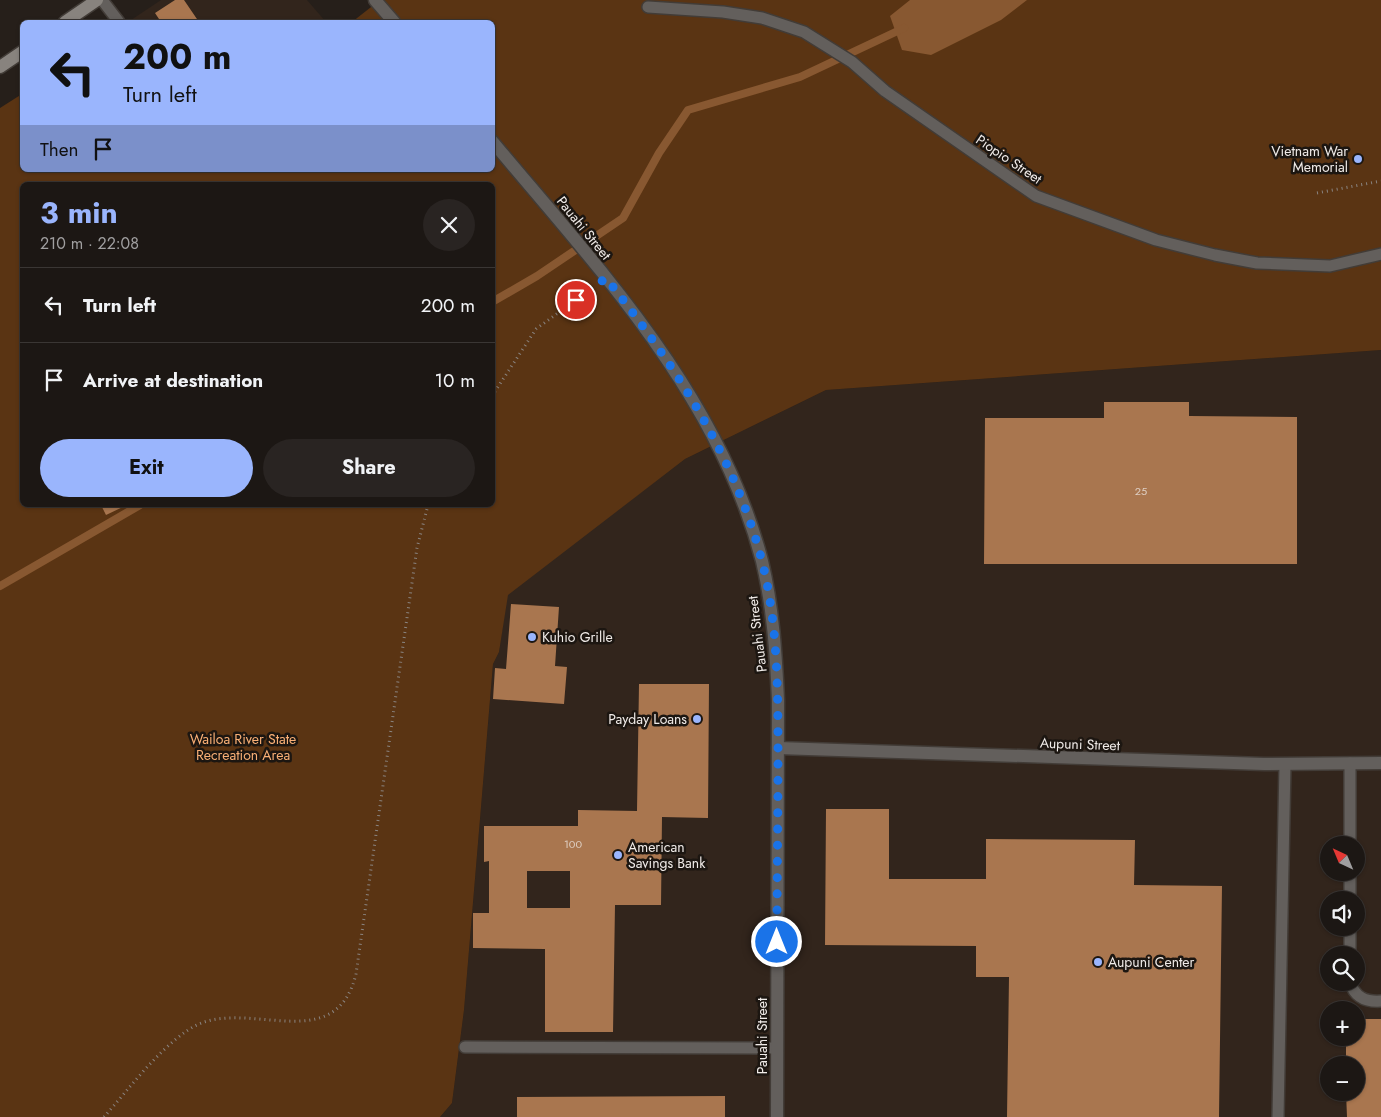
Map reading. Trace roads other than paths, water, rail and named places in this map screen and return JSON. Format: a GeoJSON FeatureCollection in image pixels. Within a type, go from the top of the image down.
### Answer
{"type":"FeatureCollection","features":[{"type":"Feature","properties":{"kind":"main road"},"geometry":{"type":"LineString","coordinates":[[67,20],[97,0]]}},
{"type":"Feature","properties":{"kind":"main road"},"geometry":{"type":"LineString","coordinates":[[0,67],[20,53]]}},
{"type":"Feature","properties":{"kind":"street"},"geometry":{"type":"LineString","coordinates":[[375,0],[392,20]]}},
{"type":"Feature","properties":{"kind":"street","name":"Pauahi Street"},"geometry":{"type":"LineString","coordinates":[[495,144],[606,278],[658,344],[683,382],[713,434],[748,518],[762,562],[774,632],[778,700],[777,1117]]}},
{"type":"Feature","properties":{"kind":"street","name":"Aupuni Street"},"geometry":{"type":"LineString","coordinates":[[778,748],[1285,764],[1381,763]]}},
{"type":"Feature","properties":{"kind":"lane"},"geometry":{"type":"LineString","coordinates":[[102,0],[117,20]]}},
{"type":"Feature","properties":{"kind":"lane","name":"Piopio Street"},"geometry":{"type":"LineString","coordinates":[[648,7],[723,12],[762,18],[804,32],[852,62],[885,91],[1036,196],[1156,240],[1215,255],[1257,263],[1330,266],[1381,254]]}},
{"type":"Feature","properties":{"kind":"lane"},"geometry":{"type":"LineString","coordinates":[[1350,763],[1350,836]]}},
{"type":"Feature","properties":{"kind":"lane"},"geometry":{"type":"LineString","coordinates":[[1278,1117],[1285,764]]}},
{"type":"Feature","properties":{"kind":"lane"},"geometry":{"type":"LineString","coordinates":[[1354,991],[1364,1000],[1381,1001]]}},
{"type":"Feature","properties":{"kind":"lane"},"geometry":{"type":"LineString","coordinates":[[465,1046],[777,1048]]}},
{"type":"Feature","properties":{"kind":"waterway"},"geometry":{"type":"LineString","coordinates":[[495,300],[537,276],[623,218],[659,153],[688,110],[800,77],[904,28]]}},
{"type":"Feature","properties":{"kind":"waterway"},"geometry":{"type":"LineString","coordinates":[[0,586],[137,507]]}},
{"type":"Feature","properties":{"kind":"place","name":"Vietnam War Memorial"},"geometry":{"type":"Point","coordinates":[1358,159]}},
{"type":"Feature","properties":{"kind":"place","name":"Kuhio Grille"},"geometry":{"type":"Point","coordinates":[532,637]}},
{"type":"Feature","properties":{"kind":"place","name":"Payday Loans"},"geometry":{"type":"Point","coordinates":[697,719]}},
{"type":"Feature","properties":{"kind":"place","name":"American Savings Bank"},"geometry":{"type":"Point","coordinates":[618,855]}},
{"type":"Feature","properties":{"kind":"place","name":"Aupuni Center"},"geometry":{"type":"Point","coordinates":[1098,962]}},
{"type":"Feature","properties":{"kind":"park label","name":"Wailoa River State Recreation Area"},"geometry":{"type":"Point","coordinates":[243,748]}}]}
